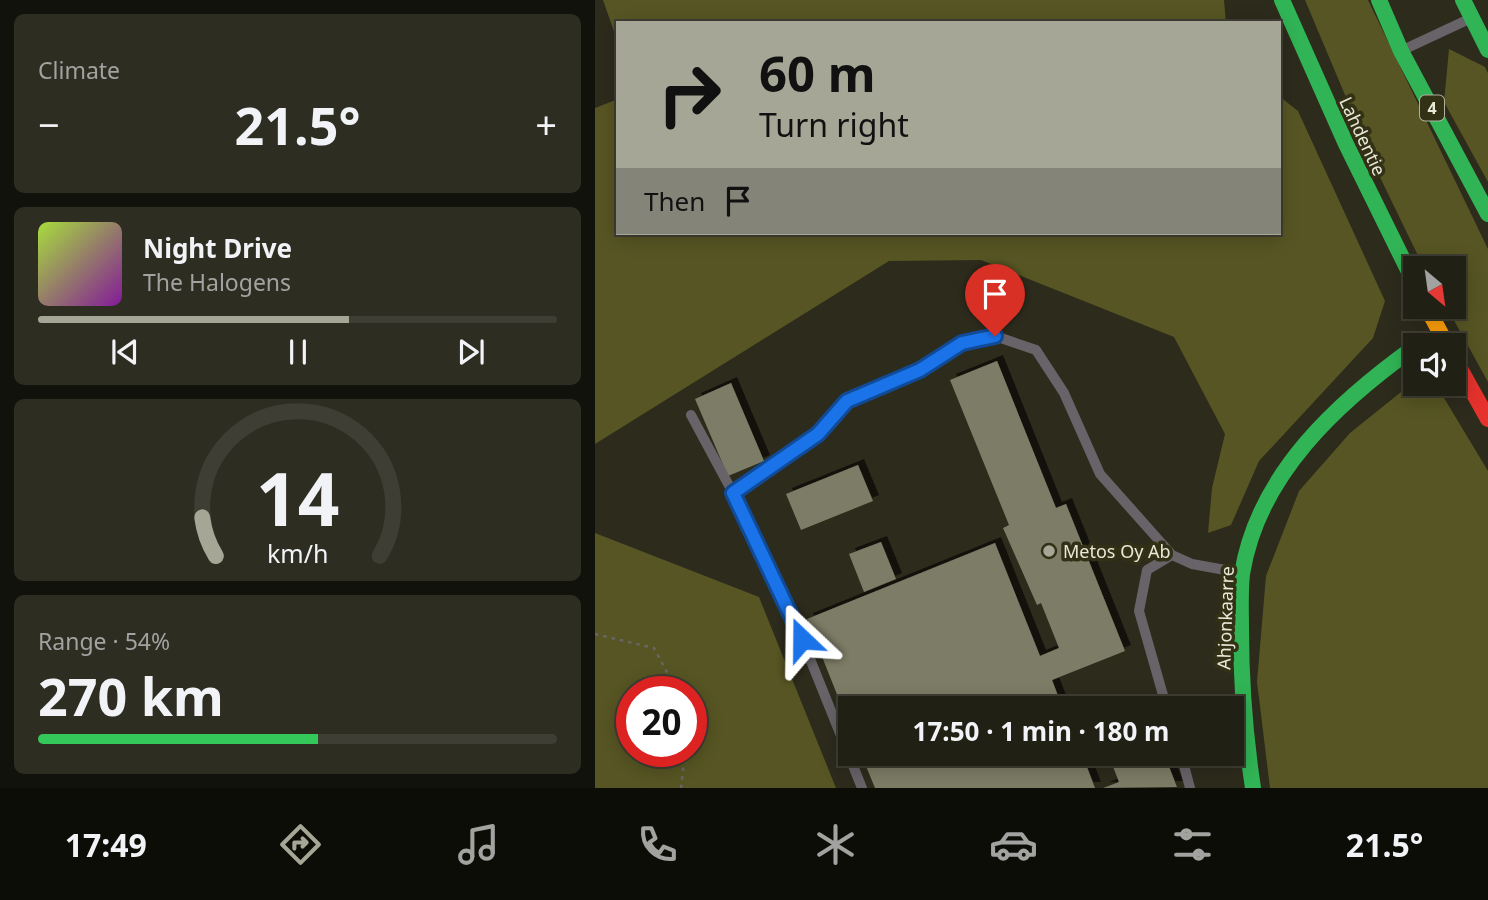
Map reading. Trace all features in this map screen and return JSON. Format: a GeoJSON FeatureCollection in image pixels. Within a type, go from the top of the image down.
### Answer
{"type":"FeatureCollection","features":[{"type":"Feature","properties":{"kind":"main road","name":"Lahdentie"},"geometry":{"type":"LineString","coordinates":[[1282,0],[1359,173],[1403,260]]}},
{"type":"Feature","properties":{"kind":"main road","name":"4"},"geometry":{"type":"LineString","coordinates":[[1379,0],[1401,51],[1488,214]]}},
{"type":"Feature","properties":{"kind":"main road"},"geometry":{"type":"LineString","coordinates":[[1463,0],[1488,50]]}},
{"type":"Feature","properties":{"kind":"main road","name":"Ahjonkaarre"},"geometry":{"type":"LineString","coordinates":[[1254,788],[1244,733],[1242,573],[1254,528],[1274,485],[1297,451],[1387,365],[1403,354]]}},
{"type":"Feature","properties":{"kind":"main road"},"geometry":{"type":"LineString","coordinates":[[1466,380],[1488,419]]}},
{"type":"Feature","properties":{"kind":"lane"},"geometry":{"type":"LineString","coordinates":[[1401,51],[1471,18]]}},
{"type":"Feature","properties":{"kind":"lane"},"geometry":{"type":"LineString","coordinates":[[733,493],[818,434],[847,401],[920,370],[962,343],[995,336],[1035,350],[1064,393],[1100,474],[1173,555],[1192,564],[1242,573]]}},
{"type":"Feature","properties":{"kind":"lane"},"geometry":{"type":"LineString","coordinates":[[691,415],[733,493],[792,614],[862,788]]}},
{"type":"Feature","properties":{"kind":"lane"},"geometry":{"type":"LineString","coordinates":[[1163,696],[1139,611],[1147,570],[1173,555]]}},
{"type":"Feature","properties":{"kind":"lane"},"geometry":{"type":"LineString","coordinates":[[1184,766],[1190,788]]}},
{"type":"Feature","properties":{"kind":"path"},"geometry":{"type":"LineString","coordinates":[[595,634],[654,649],[669,676]]}},
{"type":"Feature","properties":{"kind":"path"},"geometry":{"type":"LineString","coordinates":[[681,788],[683,767]]}},
{"type":"Feature","properties":{"kind":"shaded area"},"geometry":{"type":"Polygon","coordinates":[[[603,0],[1224,0],[1226,21],[616,21],[616,37],[603,0]]]}},
{"type":"Feature","properties":{"kind":"shaded area"},"geometry":{"type":"Polygon","coordinates":[[[1305,0],[1368,0],[1488,249],[1488,382],[1466,342],[1466,333],[1461,333],[1453,319],[1467,318],[1467,256],[1418,256],[1377,171],[1305,0]]]}},
{"type":"Feature","properties":{"kind":"shaded area"},"geometry":{"type":"Polygon","coordinates":[[[1449,49],[1485,67],[1488,73],[1488,182],[1444,102],[1449,49]]]}},
{"type":"Feature","properties":{"kind":"shaded area"},"geometry":{"type":"Polygon","coordinates":[[[1281,98],[1298,111],[1385,301],[1373,338],[1259,461],[1231,525],[1208,533],[1212,488],[1225,434],[1174,337],[981,260],[889,261],[595,444],[595,108],[616,100],[616,235],[1281,235],[1281,98]]]}},
{"type":"Feature","properties":{"kind":"shaded area"},"geometry":{"type":"Polygon","coordinates":[[[1403,390],[1403,396],[1443,396],[1488,471],[1488,788],[1270,788],[1257,682],[1266,576],[1299,491],[1350,433],[1403,390]]]}},
{"type":"Feature","properties":{"kind":"shaded area"},"geometry":{"type":"Polygon","coordinates":[[[595,533],[759,597],[836,788],[595,788],[595,533]]]}},
{"type":"Feature","properties":{"kind":"building","name":"Metos Oy Ab"},"geometry":{"type":"Polygon","coordinates":[[[997,361],[1056,508],[1066,504],[1125,651],[1052,680],[1058,696],[838,697],[807,619],[995,543],[1040,656],[1059,648],[1041,603],[1037,605],[1003,528],[1009,525],[950,380],[997,361]]]}},
{"type":"Feature","properties":{"kind":"building"},"geometry":{"type":"Polygon","coordinates":[[[731,383],[764,461],[728,476],[695,399],[731,383]]]}},
{"type":"Feature","properties":{"kind":"building"},"geometry":{"type":"Polygon","coordinates":[[[858,465],[873,501],[801,530],[786,494],[858,465]]]}},
{"type":"Feature","properties":{"kind":"building"},"geometry":{"type":"Polygon","coordinates":[[[881,542],[896,579],[864,592],[849,554],[881,542]]]}},
{"type":"Feature","properties":{"kind":"building"},"geometry":{"type":"Polygon","coordinates":[[[866,766],[1087,766],[1095,788],[875,788],[866,766]]]}},
{"type":"Feature","properties":{"kind":"building"},"geometry":{"type":"Polygon","coordinates":[[[1113,766],[1169,766],[1177,787],[1103,788],[1119,782],[1113,766]]]}},
{"type":"Feature","properties":{"kind":"traffic: fast"},"geometry":{"type":"LineString","coordinates":[[1282,0],[1346,144],[1403,260]]}},
{"type":"Feature","properties":{"kind":"traffic: fast"},"geometry":{"type":"LineString","coordinates":[[1379,0],[1401,51],[1488,214]]}},
{"type":"Feature","properties":{"kind":"traffic: fast"},"geometry":{"type":"LineString","coordinates":[[1463,0],[1488,50]]}},
{"type":"Feature","properties":{"kind":"traffic: fast"},"geometry":{"type":"LineString","coordinates":[[1253,788],[1244,708],[1241,608],[1242,574],[1251,538],[1265,504],[1306,444],[1358,391],[1403,356]]}},
{"type":"Feature","properties":{"kind":"traffic: slow"},"geometry":{"type":"LineString","coordinates":[[1433,319],[1441,333]]}},
{"type":"Feature","properties":{"kind":"traffic: jam"},"geometry":{"type":"LineString","coordinates":[[1466,380],[1488,419]]}},
{"type":"Feature","properties":{"kind":"place","name":"Metos Oy Ab"},"geometry":{"type":"Point","coordinates":[1049,551]}},
{"type":"Feature","properties":{"kind":"route"},"geometry":{"type":"LineString","coordinates":[[802,639],[733,493],[818,434],[847,401],[920,370],[962,343],[995,336]]}}]}
